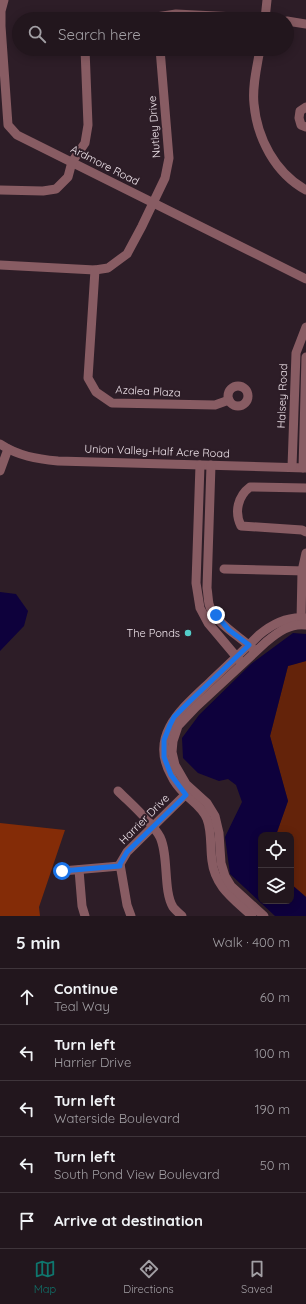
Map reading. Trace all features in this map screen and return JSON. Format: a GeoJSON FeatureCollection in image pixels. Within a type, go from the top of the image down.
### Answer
{"type":"FeatureCollection","features":[{"type":"Feature","properties":{"kind":"street","name":"Ardmore Road"},"geometry":{"type":"LineString","coordinates":[[4,0],[0,11],[2,78],[8,125],[17,135],[306,278]]}},
{"type":"Feature","properties":{"kind":"street"},"geometry":{"type":"LineString","coordinates":[[266,12],[267,0]]}},
{"type":"Feature","properties":{"kind":"street"},"geometry":{"type":"LineString","coordinates":[[294,22],[306,24]]}},
{"type":"Feature","properties":{"kind":"street"},"geometry":{"type":"LineString","coordinates":[[0,190],[43,191],[56,189],[68,178],[72,162],[85,143],[88,126],[85,56]]}},
{"type":"Feature","properties":{"kind":"street","name":"Nutley Drive"},"geometry":{"type":"LineString","coordinates":[[0,265],[95,270],[108,268],[127,254],[165,178],[169,158],[161,56]]}},
{"type":"Feature","properties":{"kind":"street"},"geometry":{"type":"LineString","coordinates":[[259,56],[254,103],[258,128],[270,157],[294,183],[306,190]]}},
{"type":"Feature","properties":{"kind":"street"},"geometry":{"type":"LineString","coordinates":[[306,107],[300,111],[299,118],[301,125],[306,127]]}},
{"type":"Feature","properties":{"kind":"street","name":"Azalea Plaza"},"geometry":{"type":"LineString","coordinates":[[95,270],[88,378],[96,392],[112,403],[215,405],[229,400]]}},
{"type":"Feature","properties":{"kind":"street","name":"Halsey Road"},"geometry":{"type":"LineString","coordinates":[[292,467],[296,353],[306,327]]}},
{"type":"Feature","properties":{"kind":"street","name":"Halsey Road"},"geometry":{"type":"LineString","coordinates":[[304,468],[306,357]]}},
{"type":"Feature","properties":{"kind":"street"},"geometry":{"type":"LineString","coordinates":[[293,416],[298,413],[304,416]]}},
{"type":"Feature","properties":{"kind":"street","name":"Union Valley-Half Acre Road"},"geometry":{"type":"LineString","coordinates":[[0,444],[8,449],[29,457],[58,461],[304,468]]}},
{"type":"Feature","properties":{"kind":"street"},"geometry":{"type":"LineString","coordinates":[[0,471],[8,449]]}},
{"type":"Feature","properties":{"kind":"street"},"geometry":{"type":"LineString","coordinates":[[200,465],[196,583],[200,608],[208,623],[239,660]]}},
{"type":"Feature","properties":{"kind":"street"},"geometry":{"type":"LineString","coordinates":[[211,465],[207,588],[209,605],[229,630],[252,649]]}},
{"type":"Feature","properties":{"kind":"street"},"geometry":{"type":"LineString","coordinates":[[306,488],[250,488],[244,492],[239,499],[238,510],[239,522],[241,526],[302,530],[306,532]]}},
{"type":"Feature","properties":{"kind":"street"},"geometry":{"type":"LineString","coordinates":[[252,916],[222,887],[215,875],[207,818],[188,791],[176,765],[172,752],[173,740],[178,726],[239,660],[277,632],[304,621],[304,571],[306,554]]}},
{"type":"Feature","properties":{"kind":"street"},"geometry":{"type":"LineString","coordinates":[[224,568],[304,571]]}},
{"type":"Feature","properties":{"kind":"street"},"geometry":{"type":"LineString","coordinates":[[118,791],[153,826],[160,838],[166,860],[169,893],[173,907],[182,916]]}},
{"type":"Feature","properties":{"kind":"street"},"geometry":{"type":"LineString","coordinates":[[188,791],[207,803],[215,816],[219,833],[221,863],[225,876],[231,886],[264,916]]}},
{"type":"Feature","properties":{"kind":"street","name":"Harrier Drive"},"geometry":{"type":"LineString","coordinates":[[120,866],[127,852],[188,791]]}},
{"type":"Feature","properties":{"kind":"street"},"geometry":{"type":"LineString","coordinates":[[62,871],[120,866],[127,905],[131,916]]}},
{"type":"Feature","properties":{"kind":"street"},"geometry":{"type":"LineString","coordinates":[[79,870],[82,906],[85,916]]}},
{"type":"Feature","properties":{"kind":"shaded area"},"geometry":{"type":"Polygon","coordinates":[[[0,592],[16,594],[28,611],[24,626],[0,651],[0,592]]]}},
{"type":"Feature","properties":{"kind":"shaded area"},"geometry":{"type":"Polygon","coordinates":[[[293,633],[306,634],[306,661],[288,666],[270,736],[288,801],[277,832],[258,832],[258,900],[230,874],[225,837],[242,802],[236,785],[228,779],[219,781],[198,773],[183,758],[182,738],[199,715],[251,664],[293,633]]]}},
{"type":"Feature","properties":{"kind":"shaded area"},"geometry":{"type":"Polygon","coordinates":[[[306,661],[306,897],[294,887],[294,832],[277,832],[288,801],[270,736],[288,666],[306,661]]]}},
{"type":"Feature","properties":{"kind":"shaded area"},"geometry":{"type":"Polygon","coordinates":[[[0,823],[65,830],[39,907],[40,916],[0,916],[0,823]]]}},
{"type":"Feature","properties":{"kind":"shaded area"},"geometry":{"type":"Polygon","coordinates":[[[294,887],[306,897],[306,916],[275,916],[262,904],[294,904],[294,887]]]}},
{"type":"Feature","properties":{"kind":"place","name":"The Ponds"},"geometry":{"type":"Point","coordinates":[188,633]}},
{"type":"Feature","properties":{"kind":"route"},"geometry":{"type":"LineString","coordinates":[[62,871],[120,866],[127,852],[186,795],[171,775],[164,757],[164,740],[170,725],[174,717],[249,645],[229,630],[216,615]]}}]}
